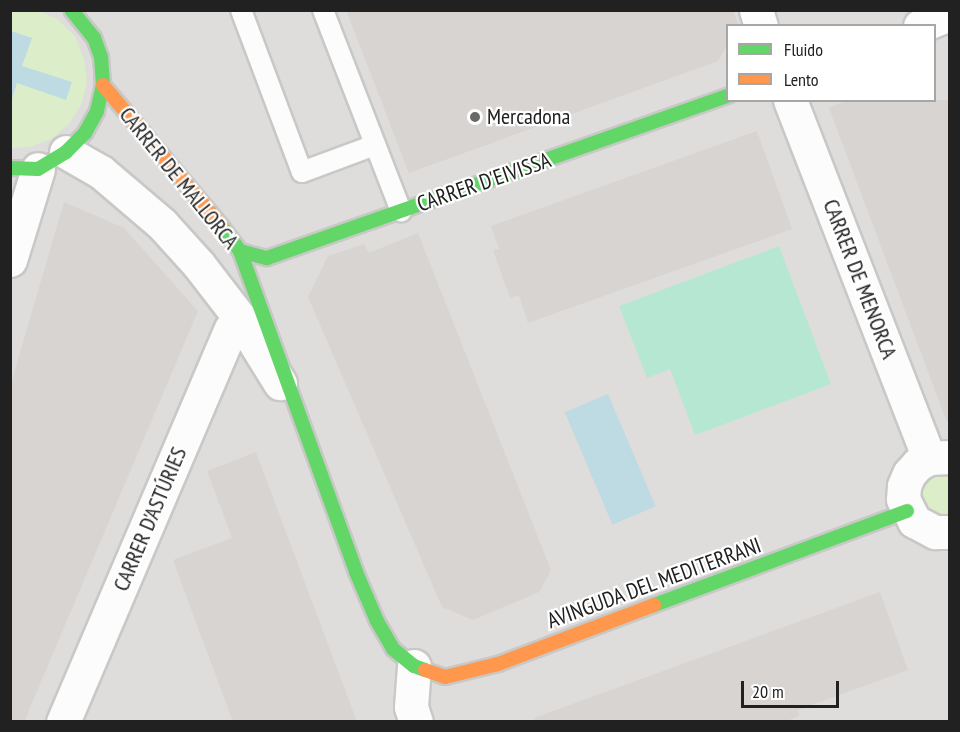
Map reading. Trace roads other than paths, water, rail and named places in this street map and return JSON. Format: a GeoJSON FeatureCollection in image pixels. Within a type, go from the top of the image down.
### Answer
{"type":"FeatureCollection","features":[{"type":"Feature","properties":{"kind":"street"},"geometry":{"type":"LineString","coordinates":[[71,10],[94,38]]}},
{"type":"Feature","properties":{"kind":"street"},"geometry":{"type":"LineString","coordinates":[[10,260],[24,168],[66,152],[85,133],[97,111],[103,85],[101,57],[94,38],[93,10]]}},
{"type":"Feature","properties":{"kind":"street"},"geometry":{"type":"LineString","coordinates":[[925,24],[950,14]]}},
{"type":"Feature","properties":{"kind":"street","name":"CARRER DE MALLORCA"},"geometry":{"type":"LineString","coordinates":[[103,85],[206,206],[240,251],[356,572],[377,621],[393,649],[414,666]]}},
{"type":"Feature","properties":{"kind":"street","name":"CARRER D'EIVISSA"},"geometry":{"type":"LineString","coordinates":[[240,251],[267,258],[726,97]]}},
{"type":"Feature","properties":{"kind":"street","name":"CARRER DE MENORCA"},"geometry":{"type":"LineString","coordinates":[[791,102],[939,458]]}},
{"type":"Feature","properties":{"kind":"street","name":"CARRER DE MALLORCA"},"geometry":{"type":"LineString","coordinates":[[66,152],[101,172],[162,224],[199,265],[239,317],[298,410]]}},
{"type":"Feature","properties":{"kind":"street","name":"CARRER D'ASTÚRIES"},"geometry":{"type":"LineString","coordinates":[[63,722],[231,328],[239,317]]}},
{"type":"Feature","properties":{"kind":"street"},"geometry":{"type":"LineString","coordinates":[[939,458],[918,464],[909,474],[904,486],[903,499],[914,521],[935,532],[950,532]]}},
{"type":"Feature","properties":{"kind":"street","name":"AVINGUDA DEL MEDITERRANI"},"geometry":{"type":"LineString","coordinates":[[414,666],[445,677],[498,664],[907,511]]}},
{"type":"Feature","properties":{"kind":"street"},"geometry":{"type":"LineString","coordinates":[[414,666],[411,707],[416,722]]}},
{"type":"Feature","properties":{"kind":"lane"},"geometry":{"type":"LineString","coordinates":[[241,10],[302,172],[375,145]]}},
{"type":"Feature","properties":{"kind":"lane"},"geometry":{"type":"LineString","coordinates":[[322,10],[401,211]]}},
{"type":"Feature","properties":{"kind":"water"},"geometry":{"type":"Polygon","coordinates":[[[11,31],[32,38],[22,66],[72,82],[66,100],[17,83],[11,102],[11,31]]]}},
{"type":"Feature","properties":{"kind":"water"},"geometry":{"type":"Polygon","coordinates":[[[608,394],[656,506],[612,525],[565,412],[608,394]]]}},
{"type":"Feature","properties":{"kind":"place","name":"Mercadona"},"geometry":{"type":"Point","coordinates":[475,117]}}]}
